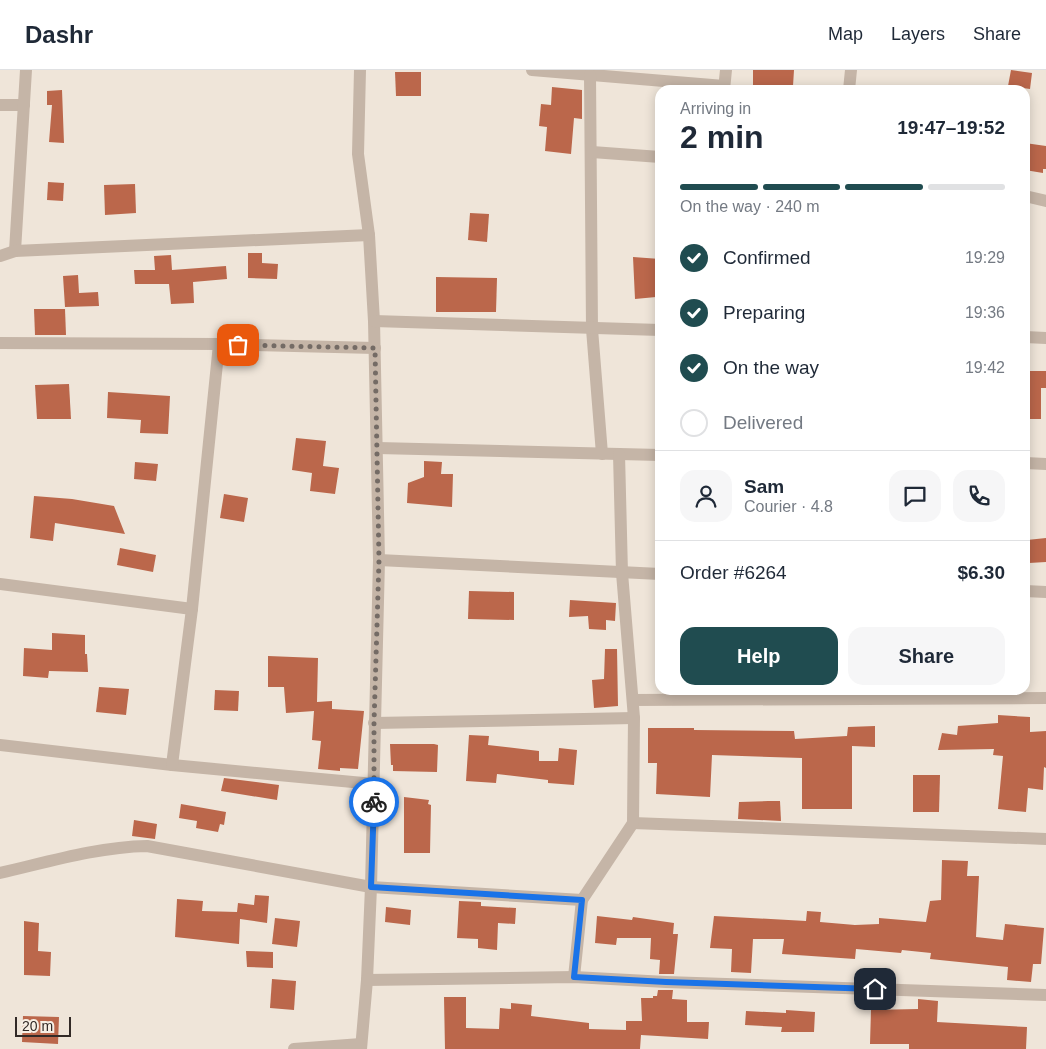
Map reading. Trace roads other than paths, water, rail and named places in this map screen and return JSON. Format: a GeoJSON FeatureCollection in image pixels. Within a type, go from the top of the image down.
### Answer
{"type":"FeatureCollection","features":[{"type":"Feature","properties":{"kind":"street"},"geometry":{"type":"LineString","coordinates":[[16,252],[26,70]]}},
{"type":"Feature","properties":{"kind":"street"},"geometry":{"type":"LineString","coordinates":[[294,1049],[361,1046],[367,980],[379,560],[374,321],[369,235],[358,154],[360,70]]}},
{"type":"Feature","properties":{"kind":"street"},"geometry":{"type":"LineString","coordinates":[[532,70],[693,85]]}},
{"type":"Feature","properties":{"kind":"street"},"geometry":{"type":"LineString","coordinates":[[724,85],[726,70]]}},
{"type":"Feature","properties":{"kind":"street"},"geometry":{"type":"LineString","coordinates":[[850,85],[851,70]]}},
{"type":"Feature","properties":{"kind":"street"},"geometry":{"type":"LineString","coordinates":[[590,75],[592,329],[602,454]]}},
{"type":"Feature","properties":{"kind":"street"},"geometry":{"type":"LineString","coordinates":[[0,105],[24,105]]}},
{"type":"Feature","properties":{"kind":"street"},"geometry":{"type":"LineString","coordinates":[[592,152],[655,157]]}},
{"type":"Feature","properties":{"kind":"street"},"geometry":{"type":"LineString","coordinates":[[1030,197],[1046,201]]}},
{"type":"Feature","properties":{"kind":"street"},"geometry":{"type":"LineString","coordinates":[[0,256],[16,252],[369,235]]}},
{"type":"Feature","properties":{"kind":"street"},"geometry":{"type":"LineString","coordinates":[[374,321],[655,330]]}},
{"type":"Feature","properties":{"kind":"street"},"geometry":{"type":"LineString","coordinates":[[1030,337],[1046,338]]}},
{"type":"Feature","properties":{"kind":"street"},"geometry":{"type":"LineString","coordinates":[[0,343],[219,344],[375,348]]}},
{"type":"Feature","properties":{"kind":"street"},"geometry":{"type":"LineString","coordinates":[[172,765],[192,609],[219,344]]}},
{"type":"Feature","properties":{"kind":"street"},"geometry":{"type":"LineString","coordinates":[[378,448],[655,455]]}},
{"type":"Feature","properties":{"kind":"street"},"geometry":{"type":"LineString","coordinates":[[574,977],[582,900],[633,823],[634,718],[622,573],[619,454]]}},
{"type":"Feature","properties":{"kind":"street"},"geometry":{"type":"LineString","coordinates":[[1030,463],[1046,464]]}},
{"type":"Feature","properties":{"kind":"street"},"geometry":{"type":"LineString","coordinates":[[379,560],[655,574]]}},
{"type":"Feature","properties":{"kind":"street"},"geometry":{"type":"LineString","coordinates":[[0,584],[192,609]]}},
{"type":"Feature","properties":{"kind":"street"},"geometry":{"type":"LineString","coordinates":[[1030,591],[1046,592]]}},
{"type":"Feature","properties":{"kind":"street"},"geometry":{"type":"LineString","coordinates":[[633,700],[1046,698]]}},
{"type":"Feature","properties":{"kind":"street"},"geometry":{"type":"LineString","coordinates":[[374,723],[634,718]]}},
{"type":"Feature","properties":{"kind":"street"},"geometry":{"type":"LineString","coordinates":[[0,745],[172,765],[374,784]]}},
{"type":"Feature","properties":{"kind":"street"},"geometry":{"type":"LineString","coordinates":[[633,823],[1046,839]]}},
{"type":"Feature","properties":{"kind":"street"},"geometry":{"type":"LineString","coordinates":[[0,873],[100,850],[122,846],[146,846],[371,887],[582,900]]}},
{"type":"Feature","properties":{"kind":"street"},"geometry":{"type":"LineString","coordinates":[[367,980],[574,977],[1046,995]]}}]}
